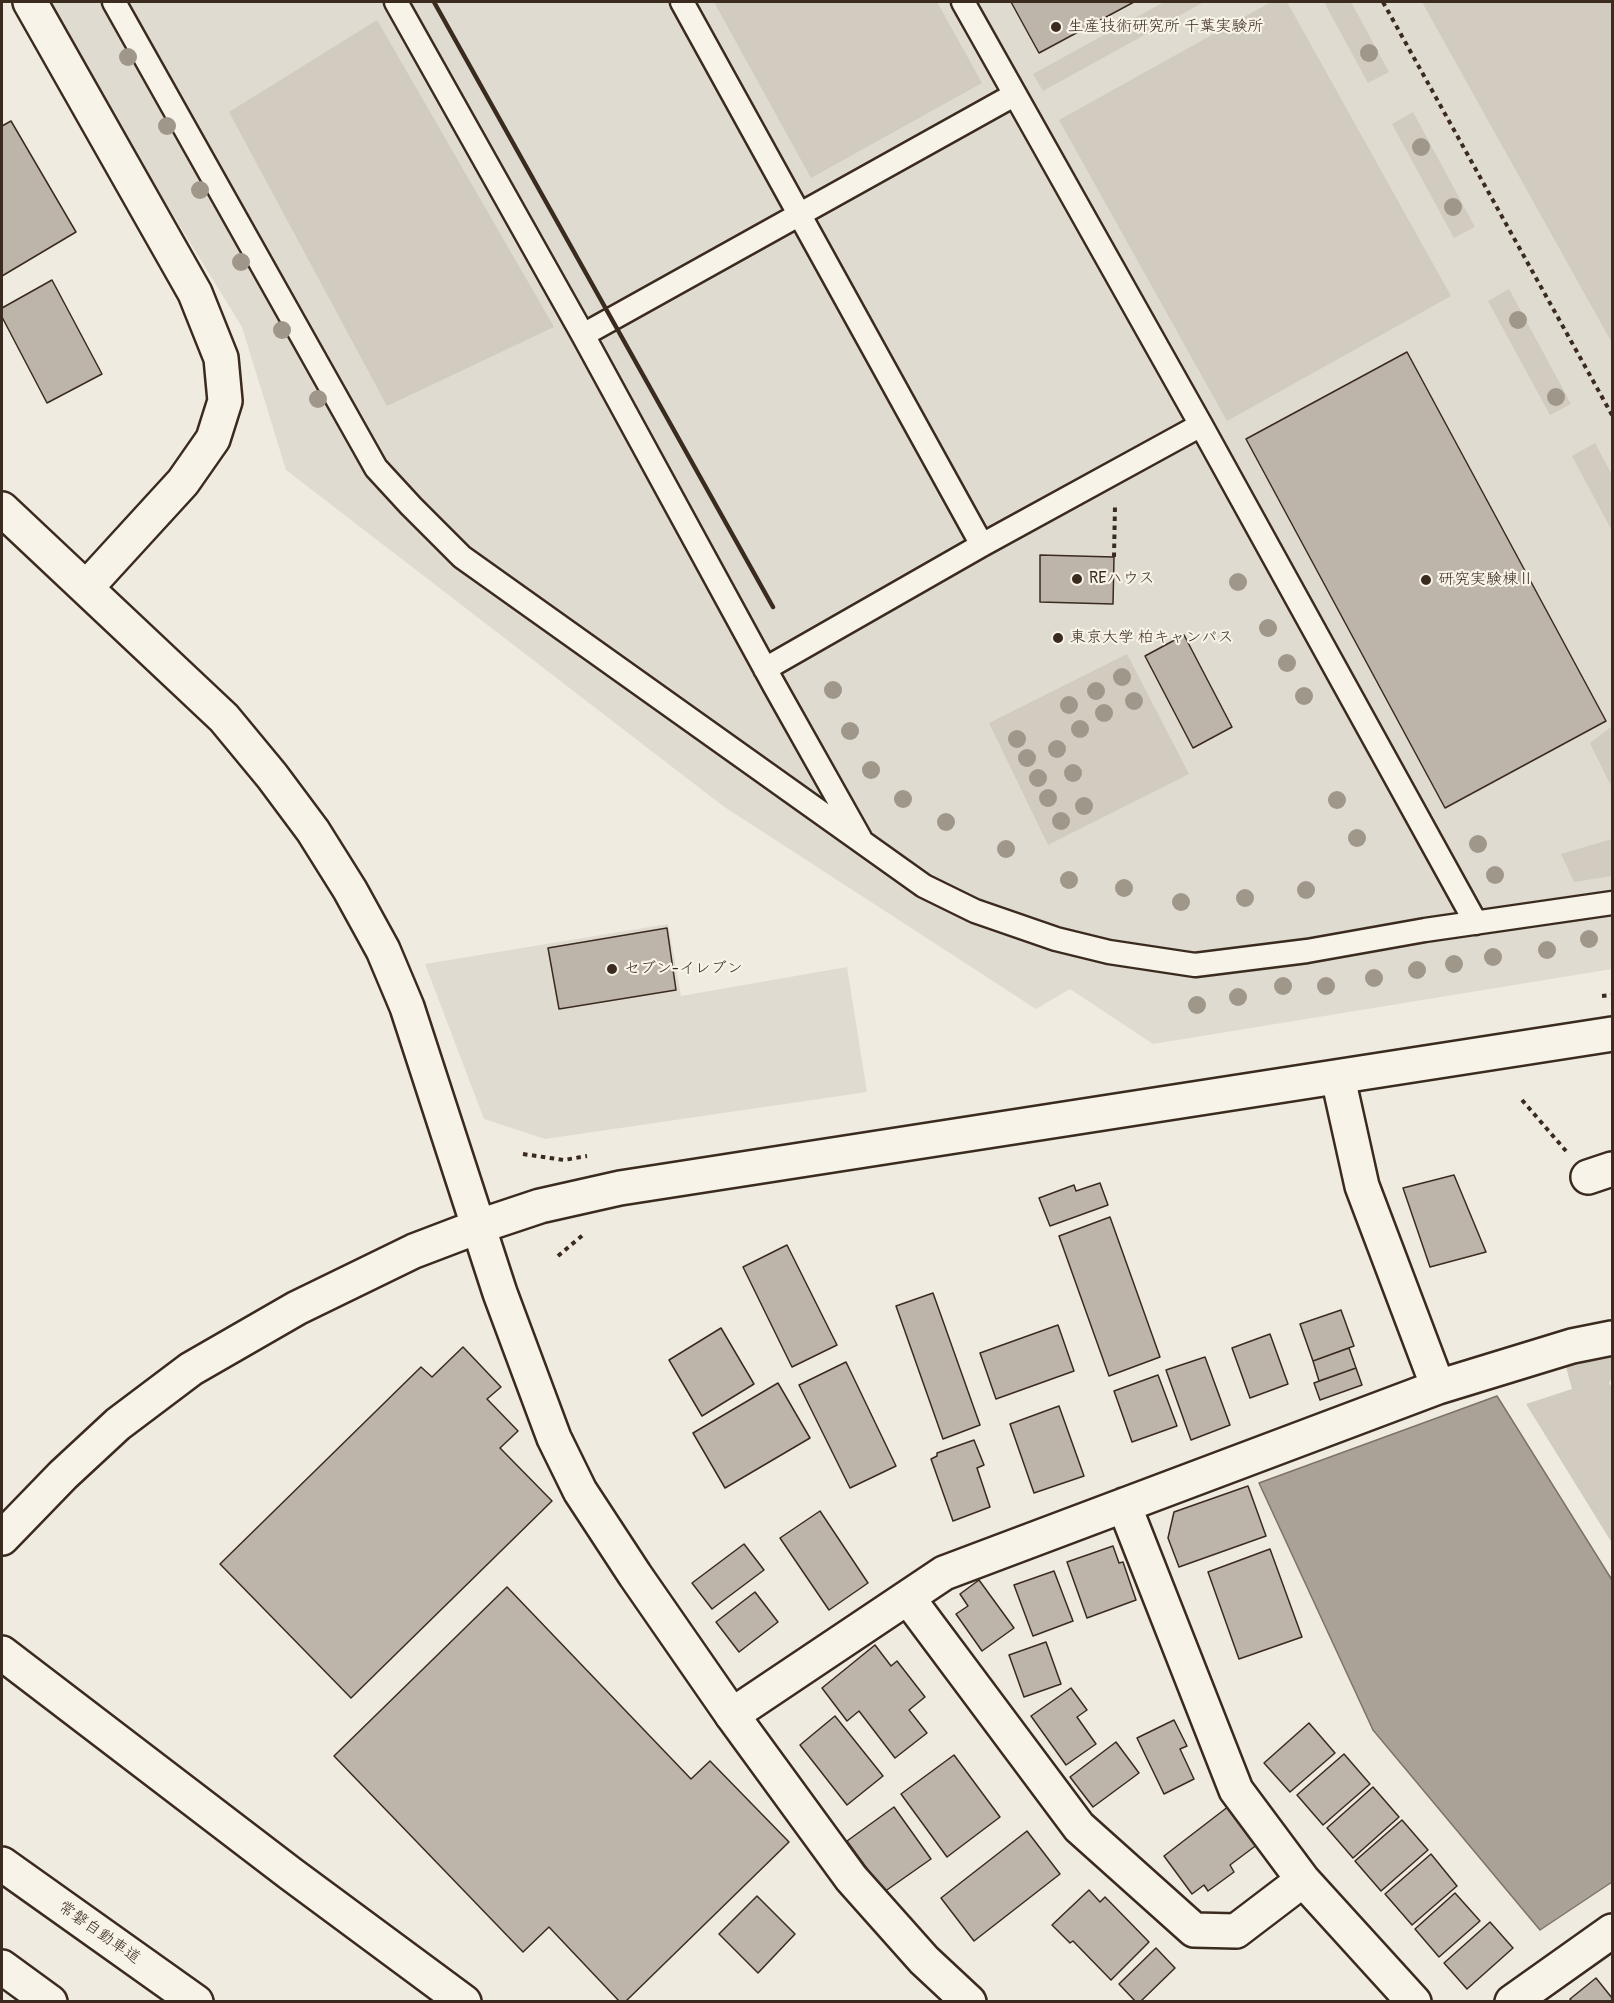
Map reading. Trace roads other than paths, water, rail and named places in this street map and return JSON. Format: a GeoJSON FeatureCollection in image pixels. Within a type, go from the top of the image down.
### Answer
{"type":"FeatureCollection","features":[{"type":"Feature","properties":{"kind":"main road"},"geometry":{"type":"LineString","coordinates":[[30,2],[195,293],[221,358],[225,401],[213,439],[183,482],[86,588]]}},
{"type":"Feature","properties":{"kind":"main road"},"geometry":{"type":"LineString","coordinates":[[2,509],[224,718],[272,776],[313,831],[350,890],[383,950],[407,1007],[500,1293],[554,1438],[580,1491],[732,1715],[851,1878],[924,1959],[969,2001]]}},
{"type":"Feature","properties":{"kind":"main road"},"geometry":{"type":"LineString","coordinates":[[2,1538],[63,1475],[118,1424],[191,1369],[297,1308],[414,1251],[540,1206],[620,1188],[1612,1034]]}},
{"type":"Feature","properties":{"kind":"main road"},"geometry":{"type":"LineString","coordinates":[[1338,1078],[1362,1186],[1438,1388]]}},
{"type":"Feature","properties":{"kind":"main road"},"geometry":{"type":"LineString","coordinates":[[732,1715],[944,1573],[1438,1388],[1572,1346],[1612,1338]]}},
{"type":"Feature","properties":{"kind":"main road"},"geometry":{"type":"LineString","coordinates":[[1124,1505],[1236,1790],[1303,1880],[1414,2001]]}},
{"type":"Feature","properties":{"kind":"main road"},"geometry":{"type":"LineString","coordinates":[[908,1598],[1079,1827],[1194,1930],[1236,1931],[1303,1880]]}},
{"type":"Feature","properties":{"kind":"main road"},"geometry":{"type":"LineString","coordinates":[[2,1653],[464,2001]]}},
{"type":"Feature","properties":{"kind":"main road","name":"常磐自動車道"},"geometry":{"type":"LineString","coordinates":[[2,1863],[196,2001]]}},
{"type":"Feature","properties":{"kind":"main road"},"geometry":{"type":"LineString","coordinates":[[1512,2001],[1612,1930]]}},
{"type":"Feature","properties":{"kind":"main road"},"geometry":{"type":"LineString","coordinates":[[2,1967],[50,2001]]}},
{"type":"Feature","properties":{"kind":"lane"},"geometry":{"type":"LineString","coordinates":[[114,2],[376,468],[462,557],[924,886],[975,911],[1056,939],[1109,952],[1195,964],[1307,951],[1612,903]]}},
{"type":"Feature","properties":{"kind":"lane"},"geometry":{"type":"LineString","coordinates":[[396,2],[864,844]]}},
{"type":"Feature","properties":{"kind":"lane"},"geometry":{"type":"LineString","coordinates":[[682,2],[982,545]]}},
{"type":"Feature","properties":{"kind":"lane"},"geometry":{"type":"LineString","coordinates":[[963,2],[1202,425],[1476,923]]}},
{"type":"Feature","properties":{"kind":"lane"},"geometry":{"type":"LineString","coordinates":[[583,335],[1014,95]]}},
{"type":"Feature","properties":{"kind":"lane"},"geometry":{"type":"LineString","coordinates":[[765,669],[982,545],[1202,425]]}},
{"type":"Feature","properties":{"kind":"railway"},"geometry":{"type":"LineString","coordinates":[[434,2],[773,607]]}},
{"type":"Feature","properties":{"kind":"place","name":"生産技術研究所 千葉実験所"},"geometry":{"type":"Point","coordinates":[1056,27]}},
{"type":"Feature","properties":{"kind":"place","name":"REハウス"},"geometry":{"type":"Point","coordinates":[1077,579]}},
{"type":"Feature","properties":{"kind":"place","name":"研究実験棟Ⅱ"},"geometry":{"type":"Point","coordinates":[1426,580]}},
{"type":"Feature","properties":{"kind":"place","name":"東京大学 柏キャンパス"},"geometry":{"type":"Point","coordinates":[1058,638]}},
{"type":"Feature","properties":{"kind":"place","name":"セブン-イレブン"},"geometry":{"type":"Point","coordinates":[612,969]}}]}
